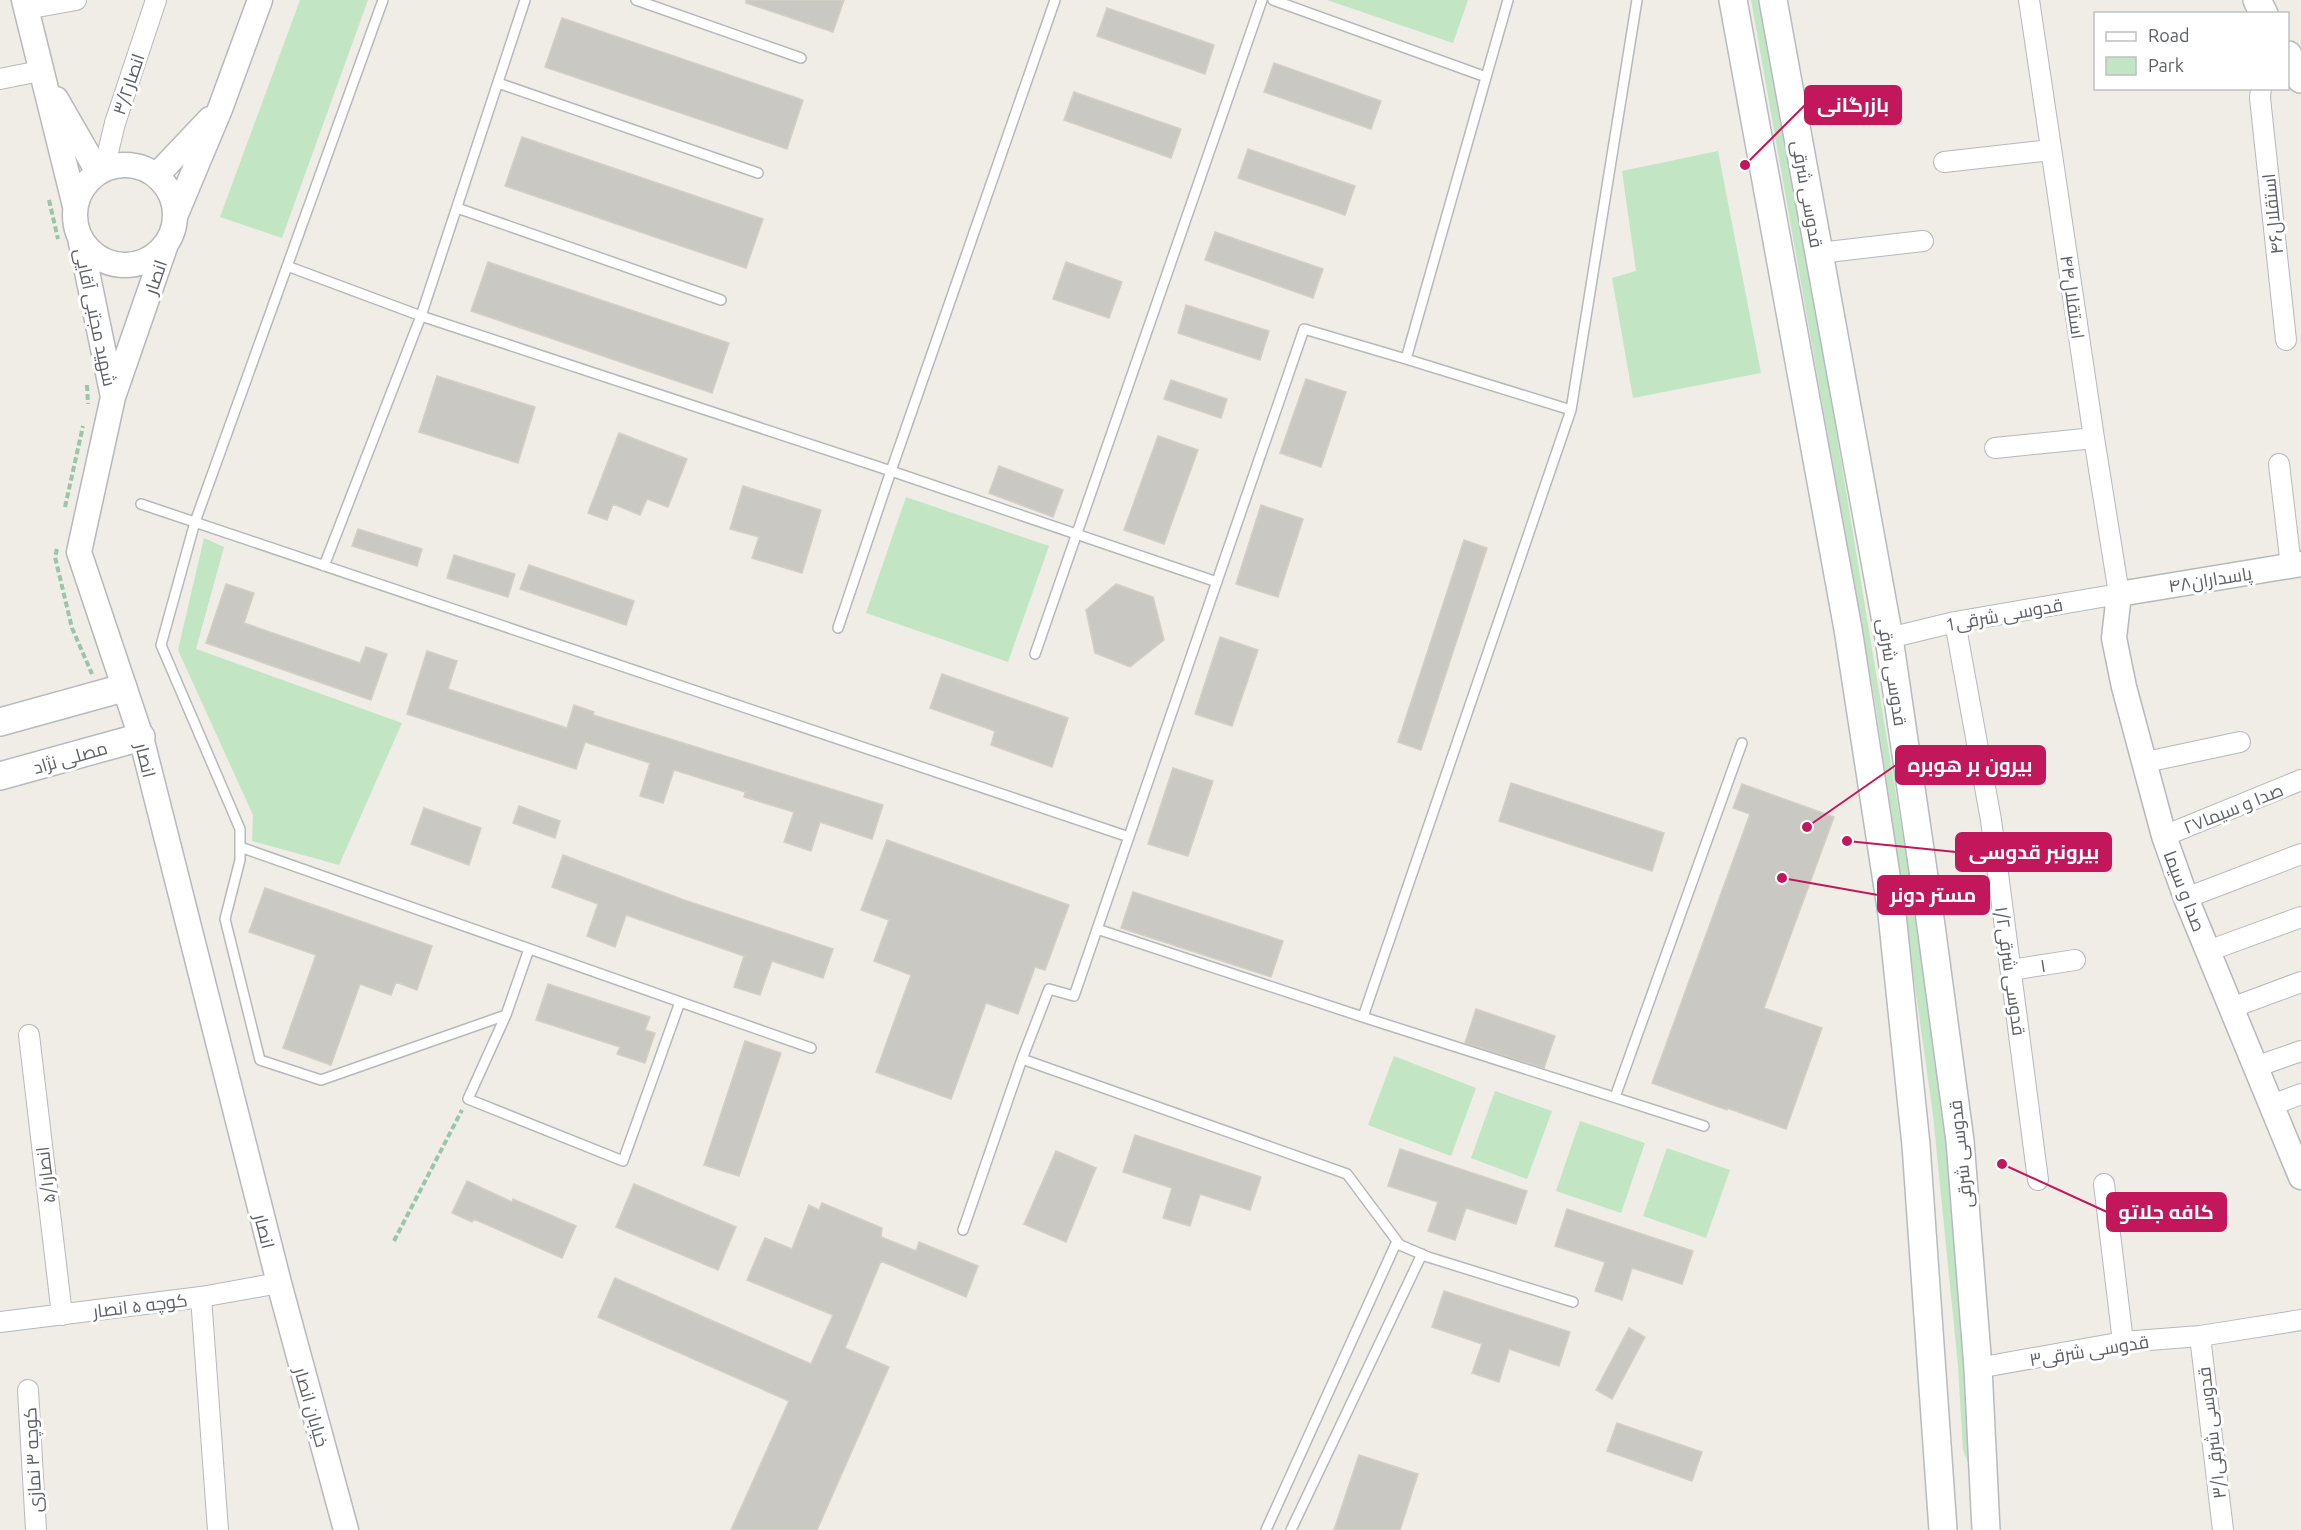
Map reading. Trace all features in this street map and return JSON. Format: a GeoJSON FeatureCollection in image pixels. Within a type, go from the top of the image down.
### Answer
{"type":"FeatureCollection","features":[{"type":"Feature","properties":{"kind":"main road","name":"قدوسی شرقی"},"geometry":{"type":"LineString","coordinates":[[1733,0],[1848,629],[1892,914],[1916,1144],[1938,1485],[1943,1530]]}},
{"type":"Feature","properties":{"kind":"main road","name":"قدوسی شرقی"},"geometry":{"type":"LineString","coordinates":[[1773,0],[1889,638],[1960,1141],[1978,1368],[1986,1530]]}},
{"type":"Feature","properties":{"kind":"main road"},"geometry":{"type":"LineString","coordinates":[[2289,57],[2301,78]]}},
{"type":"Feature","properties":{"kind":"main road"},"geometry":{"type":"LineString","coordinates":[[0,722],[123,688]]}},
{"type":"Feature","properties":{"kind":"main road","name":"مصلی نژاد"},"geometry":{"type":"LineString","coordinates":[[0,776],[141,737]]}},
{"type":"Feature","properties":{"kind":"main road"},"geometry":{"type":"LineString","coordinates":[[1938,1485],[1982,1481]]}},
{"type":"Feature","properties":{"kind":"street"},"geometry":{"type":"LineString","coordinates":[[76,0],[25,5],[75,206],[75,222],[70,243],[104,261],[121,265],[138,264],[154,256],[166,244],[173,230],[176,214],[220,109],[260,0]]}},
{"type":"Feature","properties":{"kind":"street","name":"انصار۳/۲"},"geometry":{"type":"LineString","coordinates":[[101,170],[156,0]]}},
{"type":"Feature","properties":{"kind":"street","name":"استقلال۴۴"},"geometry":{"type":"LineString","coordinates":[[2029,0],[2119,594]]}},
{"type":"Feature","properties":{"kind":"street"},"geometry":{"type":"LineString","coordinates":[[40,71],[101,170]]}},
{"type":"Feature","properties":{"kind":"street"},"geometry":{"type":"LineString","coordinates":[[0,79],[40,71]]}},
{"type":"Feature","properties":{"kind":"street","name":"استقلال۴۶"},"geometry":{"type":"LineString","coordinates":[[2261,90],[2286,340]]}},
{"type":"Feature","properties":{"kind":"street"},"geometry":{"type":"LineString","coordinates":[[156,176],[220,109]]}},
{"type":"Feature","properties":{"kind":"street"},"geometry":{"type":"LineString","coordinates":[[1944,162],[2051,150]]}},
{"type":"Feature","properties":{"kind":"street"},"geometry":{"type":"LineString","coordinates":[[75,206],[79,193],[87,181],[101,170],[126,165],[136,166],[156,176],[166,186],[173,200],[176,214]]}},
{"type":"Feature","properties":{"kind":"street"},"geometry":{"type":"LineString","coordinates":[[1819,253],[1923,242]]}},
{"type":"Feature","properties":{"kind":"street","name":"شهید مجتبی آقایی"},"geometry":{"type":"LineString","coordinates":[[70,243],[113,397]]}},
{"type":"Feature","properties":{"kind":"street","name":"انصار"},"geometry":{"type":"LineString","coordinates":[[166,244],[113,397],[79,552],[141,737],[279,1283]]}},
{"type":"Feature","properties":{"kind":"street"},"geometry":{"type":"LineString","coordinates":[[1995,448],[2094,438]]}},
{"type":"Feature","properties":{"kind":"street"},"geometry":{"type":"LineString","coordinates":[[2279,464],[2296,565]]}},
{"type":"Feature","properties":{"kind":"street","name":"پاسداران۴۸"},"geometry":{"type":"LineString","coordinates":[[2119,594],[2296,565]]}},
{"type":"Feature","properties":{"kind":"street","name":"1قدوسی شرقی"},"geometry":{"type":"LineString","coordinates":[[1889,638],[1955,622],[2119,594]]}},
{"type":"Feature","properties":{"kind":"street","name":"صدا و سیما"},"geometry":{"type":"LineString","coordinates":[[2119,594],[2114,638],[2124,687],[2146,762],[2164,836],[2186,898],[2301,1177]]}},
{"type":"Feature","properties":{"kind":"street","name":"قدوسی شرقی۱/۲"},"geometry":{"type":"LineString","coordinates":[[1955,622],[1991,820],[2038,1180]]}},
{"type":"Feature","properties":{"kind":"street"},"geometry":{"type":"LineString","coordinates":[[2146,762],[2240,742]]}},
{"type":"Feature","properties":{"kind":"street","name":"صدا و سیما۲۷"},"geometry":{"type":"LineString","coordinates":[[2164,836],[2301,780]]}},
{"type":"Feature","properties":{"kind":"street"},"geometry":{"type":"LineString","coordinates":[[2186,898],[2301,854]]}},
{"type":"Feature","properties":{"kind":"street"},"geometry":{"type":"LineString","coordinates":[[2208,951],[2301,917]]}},
{"type":"Feature","properties":{"kind":"street","name":"۱"},"geometry":{"type":"LineString","coordinates":[[2011,970],[2075,960]]}},
{"type":"Feature","properties":{"kind":"street"},"geometry":{"type":"LineString","coordinates":[[2231,1008],[2301,982]]}},
{"type":"Feature","properties":{"kind":"street","name":"انصار۵/۱"},"geometry":{"type":"LineString","coordinates":[[29,1035],[62,1315]]}},
{"type":"Feature","properties":{"kind":"street"},"geometry":{"type":"LineString","coordinates":[[2255,1067],[2301,1051]]}},
{"type":"Feature","properties":{"kind":"street"},"geometry":{"type":"LineString","coordinates":[[2272,1106],[2301,1094]]}},
{"type":"Feature","properties":{"kind":"street"},"geometry":{"type":"LineString","coordinates":[[2104,1184],[2123,1342]]}},
{"type":"Feature","properties":{"kind":"street","name":"کوچه ۵ انصار"},"geometry":{"type":"LineString","coordinates":[[0,1322],[201,1297],[279,1283]]}},
{"type":"Feature","properties":{"kind":"street","name":"خیابان انصار"},"geometry":{"type":"LineString","coordinates":[[279,1283],[346,1530]]}},
{"type":"Feature","properties":{"kind":"street"},"geometry":{"type":"LineString","coordinates":[[201,1297],[218,1530]]}},
{"type":"Feature","properties":{"kind":"street","name":"قدوسی شرقی۳"},"geometry":{"type":"LineString","coordinates":[[1978,1368],[2123,1342],[2200,1336],[2301,1320]]}},
{"type":"Feature","properties":{"kind":"street","name":"قدوسی شرقی۳/۱"},"geometry":{"type":"LineString","coordinates":[[2200,1336],[2223,1530]]}},
{"type":"Feature","properties":{"kind":"street","name":"کوچه ۳ نمازی"},"geometry":{"type":"LineString","coordinates":[[28,1390],[36,1530]]}},
{"type":"Feature","properties":{"kind":"lane"},"geometry":{"type":"LineString","coordinates":[[383,0],[195,522],[161,645],[240,829],[240,860],[225,919],[260,1060],[321,1080],[506,1015]]}},
{"type":"Feature","properties":{"kind":"lane"},"geometry":{"type":"LineString","coordinates":[[324,566],[421,316],[525,0]]}},
{"type":"Feature","properties":{"kind":"lane"},"geometry":{"type":"LineString","coordinates":[[636,0],[801,58]]}},
{"type":"Feature","properties":{"kind":"lane"},"geometry":{"type":"LineString","coordinates":[[838,627],[1054,0]]}},
{"type":"Feature","properties":{"kind":"lane"},"geometry":{"type":"LineString","coordinates":[[1035,654],[1262,0]]}},
{"type":"Feature","properties":{"kind":"lane"},"geometry":{"type":"LineString","coordinates":[[1273,0],[1486,77]]}},
{"type":"Feature","properties":{"kind":"lane"},"geometry":{"type":"LineString","coordinates":[[1406,359],[1508,0]]}},
{"type":"Feature","properties":{"kind":"lane"},"geometry":{"type":"LineString","coordinates":[[1363,1017],[1571,410],[1637,0]]}},
{"type":"Feature","properties":{"kind":"lane"},"geometry":{"type":"LineString","coordinates":[[498,83],[759,173]]}},
{"type":"Feature","properties":{"kind":"lane"},"geometry":{"type":"LineString","coordinates":[[457,208],[721,300]]}},
{"type":"Feature","properties":{"kind":"lane"},"geometry":{"type":"LineString","coordinates":[[287,266],[421,316],[891,471],[1216,582]]}},
{"type":"Feature","properties":{"kind":"lane"},"geometry":{"type":"LineString","coordinates":[[963,1230],[1022,1059],[1049,989],[1074,996],[1304,329],[1571,410]]}},
{"type":"Feature","properties":{"kind":"lane"},"geometry":{"type":"LineString","coordinates":[[141,504],[1129,837]]}},
{"type":"Feature","properties":{"kind":"lane"},"geometry":{"type":"LineString","coordinates":[[1615,1098],[1742,743]]}},
{"type":"Feature","properties":{"kind":"lane"},"geometry":{"type":"LineString","coordinates":[[240,847],[811,1048]]}},
{"type":"Feature","properties":{"kind":"lane"},"geometry":{"type":"LineString","coordinates":[[1096,929],[1704,1126]]}},
{"type":"Feature","properties":{"kind":"lane"},"geometry":{"type":"LineString","coordinates":[[529,949],[506,1015],[468,1099],[623,1161],[680,1002]]}},
{"type":"Feature","properties":{"kind":"lane"},"geometry":{"type":"LineString","coordinates":[[1022,1059],[1347,1174],[1400,1245],[1573,1302]]}},
{"type":"Feature","properties":{"kind":"lane"},"geometry":{"type":"LineString","coordinates":[[1266,1530],[1397,1241]]}},
{"type":"Feature","properties":{"kind":"lane"},"geometry":{"type":"LineString","coordinates":[[1291,1530],[1422,1254]]}},
{"type":"Feature","properties":{"kind":"path"},"geometry":{"type":"LineString","coordinates":[[47,191],[70,243]]}},
{"type":"Feature","properties":{"kind":"path"},"geometry":{"type":"LineString","coordinates":[[86,375],[88,406]]}},
{"type":"Feature","properties":{"kind":"path"},"geometry":{"type":"LineString","coordinates":[[64,513],[85,416]]}},
{"type":"Feature","properties":{"kind":"path"},"geometry":{"type":"LineString","coordinates":[[57,546],[55,557],[72,628],[96,682]]}},
{"type":"Feature","properties":{"kind":"path"},"geometry":{"type":"LineString","coordinates":[[394,1241],[468,1099]]}},
{"type":"Feature","properties":{"kind":"green space"},"geometry":{"type":"Polygon","coordinates":[[[300,0],[368,0],[282,238],[220,217],[300,0]]]}},
{"type":"Feature","properties":{"kind":"green space"},"geometry":{"type":"Polygon","coordinates":[[[1327,0],[1468,0],[1453,43],[1327,0]]]}},
{"type":"Feature","properties":{"kind":"green space"},"geometry":{"type":"Polygon","coordinates":[[[1751,0],[1760,0],[1818,321],[1910,879],[1952,1184],[1973,1438],[1968,1463],[1963,1450],[1958,1366],[1933,1115],[1876,708],[1751,0]]]}},
{"type":"Feature","properties":{"kind":"green space"},"geometry":{"type":"Polygon","coordinates":[[[1718,151],[1761,373],[1633,398],[1612,278],[1636,271],[1622,171],[1718,151]]]}},
{"type":"Feature","properties":{"kind":"green space"},"geometry":{"type":"Polygon","coordinates":[[[906,497],[1049,546],[1008,662],[866,613],[906,497]]]}},
{"type":"Feature","properties":{"kind":"green space"},"geometry":{"type":"Polygon","coordinates":[[[204,538],[224,547],[196,649],[402,723],[339,865],[252,841],[253,815],[178,650],[204,538]]]}},
{"type":"Feature","properties":{"kind":"green space"},"geometry":{"type":"Polygon","coordinates":[[[1394,1056],[1476,1088],[1451,1156],[1368,1125],[1394,1056]]]}},
{"type":"Feature","properties":{"kind":"green space"},"geometry":{"type":"Polygon","coordinates":[[[1495,1091],[1552,1111],[1527,1179],[1471,1158],[1495,1091]]]}},
{"type":"Feature","properties":{"kind":"green space"},"geometry":{"type":"Polygon","coordinates":[[[1580,1121],[1645,1143],[1621,1213],[1556,1191],[1580,1121]]]}},
{"type":"Feature","properties":{"kind":"green space"},"geometry":{"type":"Polygon","coordinates":[[[1667,1148],[1730,1170],[1706,1238],[1643,1216],[1667,1148]]]}},
{"type":"Feature","properties":{"kind":"building"},"geometry":{"type":"Polygon","coordinates":[[[746,0],[844,0],[833,32],[746,3],[746,0]]]}},
{"type":"Feature","properties":{"kind":"building"},"geometry":{"type":"Polygon","coordinates":[[[1107,8],[1214,45],[1205,74],[1097,36],[1107,8]]]}},
{"type":"Feature","properties":{"kind":"building"},"geometry":{"type":"Polygon","coordinates":[[[562,18],[803,100],[787,149],[545,67],[562,18]]]}},
{"type":"Feature","properties":{"kind":"building"},"geometry":{"type":"Polygon","coordinates":[[[1274,63],[1381,101],[1371,129],[1264,92],[1274,63]]]}},
{"type":"Feature","properties":{"kind":"building"},"geometry":{"type":"Polygon","coordinates":[[[1074,92],[1181,129],[1171,158],[1064,120],[1074,92]]]}},
{"type":"Feature","properties":{"kind":"building"},"geometry":{"type":"Polygon","coordinates":[[[522,137],[763,219],[746,268],[505,186],[522,137]]]}},
{"type":"Feature","properties":{"kind":"building"},"geometry":{"type":"Polygon","coordinates":[[[1248,149],[1355,186],[1345,215],[1238,178],[1248,149]]]}},
{"type":"Feature","properties":{"kind":"building"},"geometry":{"type":"Polygon","coordinates":[[[1215,232],[1323,269],[1313,298],[1205,260],[1215,232]]]}},
{"type":"Feature","properties":{"kind":"building"},"geometry":{"type":"Polygon","coordinates":[[[488,262],[729,343],[712,393],[471,311],[488,262]]]}},
{"type":"Feature","properties":{"kind":"building"},"geometry":{"type":"Polygon","coordinates":[[[1066,262],[1122,282],[1109,318],[1053,299],[1066,262]]]}},
{"type":"Feature","properties":{"kind":"building"},"geometry":{"type":"Polygon","coordinates":[[[1186,305],[1269,331],[1260,360],[1178,333],[1186,305]]]}},
{"type":"Feature","properties":{"kind":"building"},"geometry":{"type":"Polygon","coordinates":[[[437,376],[535,407],[518,463],[419,432],[437,376]]]}},
{"type":"Feature","properties":{"kind":"building"},"geometry":{"type":"Polygon","coordinates":[[[1306,379],[1346,392],[1321,467],[1280,453],[1306,379]]]}},
{"type":"Feature","properties":{"kind":"building"},"geometry":{"type":"Polygon","coordinates":[[[1171,380],[1227,399],[1221,418],[1164,399],[1171,380]]]}},
{"type":"Feature","properties":{"kind":"building"},"geometry":{"type":"Polygon","coordinates":[[[619,433],[687,459],[668,507],[647,499],[640,515],[613,504],[607,520],[588,513],[619,433]]]}},
{"type":"Feature","properties":{"kind":"building"},"geometry":{"type":"Polygon","coordinates":[[[1158,436],[1198,450],[1164,544],[1124,530],[1158,436]]]}},
{"type":"Feature","properties":{"kind":"building"},"geometry":{"type":"Polygon","coordinates":[[[999,466],[1063,490],[1053,517],[989,493],[999,466]]]}},
{"type":"Feature","properties":{"kind":"building"},"geometry":{"type":"Polygon","coordinates":[[[743,486],[821,510],[802,573],[752,558],[759,537],[730,529],[743,486]]]}},
{"type":"Feature","properties":{"kind":"building"},"geometry":{"type":"Polygon","coordinates":[[[1261,505],[1303,519],[1278,597],[1236,584],[1261,505]]]}},
{"type":"Feature","properties":{"kind":"building"},"geometry":{"type":"Polygon","coordinates":[[[358,529],[422,549],[417,566],[352,546],[358,529]]]}},
{"type":"Feature","properties":{"kind":"building"},"geometry":{"type":"Polygon","coordinates":[[[1464,540],[1487,548],[1421,750],[1398,742],[1464,540]]]}},
{"type":"Feature","properties":{"kind":"building"},"geometry":{"type":"Polygon","coordinates":[[[454,555],[515,574],[508,597],[447,578],[454,555]]]}},
{"type":"Feature","properties":{"kind":"building"},"geometry":{"type":"Polygon","coordinates":[[[529,565],[634,601],[626,625],[520,589],[529,565]]]}},
{"type":"Feature","properties":{"kind":"building"},"geometry":{"type":"Polygon","coordinates":[[[226,584],[254,593],[244,623],[360,663],[366,647],[387,654],[371,700],[206,643],[226,584]]]}},
{"type":"Feature","properties":{"kind":"building"},"geometry":{"type":"Polygon","coordinates":[[[1116,584],[1153,597],[1164,640],[1130,667],[1095,653],[1086,610],[1116,584]]]}},
{"type":"Feature","properties":{"kind":"building"},"geometry":{"type":"Polygon","coordinates":[[[1220,637],[1258,650],[1232,726],[1195,714],[1220,637]]]}},
{"type":"Feature","properties":{"kind":"building"},"geometry":{"type":"Polygon","coordinates":[[[427,651],[457,661],[448,689],[567,728],[574,705],[594,712],[593,715],[883,805],[872,839],[820,822],[811,851],[784,842],[794,812],[744,797],[745,792],[674,770],[663,803],[640,796],[650,763],[585,742],[576,769],[407,714],[427,651]]]}},
{"type":"Feature","properties":{"kind":"building"},"geometry":{"type":"Polygon","coordinates":[[[942,674],[1068,718],[1052,767],[991,745],[995,731],[930,708],[942,674]]]}},
{"type":"Feature","properties":{"kind":"building"},"geometry":{"type":"Polygon","coordinates":[[[1173,768],[1213,781],[1188,856],[1148,844],[1173,768]]]}},
{"type":"Feature","properties":{"kind":"building"},"geometry":{"type":"Polygon","coordinates":[[[1511,783],[1664,833],[1652,871],[1499,821],[1511,783]]]}},
{"type":"Feature","properties":{"kind":"building"},"geometry":{"type":"Polygon","coordinates":[[[1742,784],[1834,817],[1764,1008],[1822,1028],[1786,1129],[1652,1083],[1750,814],[1733,808],[1742,784]]]}},
{"type":"Feature","properties":{"kind":"building"},"geometry":{"type":"Polygon","coordinates":[[[519,806],[560,821],[555,838],[513,823],[519,806]]]}},
{"type":"Feature","properties":{"kind":"building"},"geometry":{"type":"Polygon","coordinates":[[[424,808],[481,828],[469,865],[411,844],[424,808]]]}},
{"type":"Feature","properties":{"kind":"building"},"geometry":{"type":"Polygon","coordinates":[[[887,840],[1069,905],[1045,970],[1035,967],[1018,1014],[986,1003],[951,1099],[876,1072],[911,975],[874,961],[889,920],[861,910],[887,840]]]}},
{"type":"Feature","properties":{"kind":"building"},"geometry":{"type":"Polygon","coordinates":[[[563,855],[684,900],[833,949],[823,978],[772,961],[760,995],[734,987],[744,956],[626,915],[615,947],[587,936],[598,904],[552,887],[563,855]]]}},
{"type":"Feature","properties":{"kind":"building"},"geometry":{"type":"Polygon","coordinates":[[[265,888],[432,946],[417,990],[396,982],[391,995],[360,984],[331,1065],[283,1048],[316,955],[249,932],[265,888]]]}},
{"type":"Feature","properties":{"kind":"building"},"geometry":{"type":"Polygon","coordinates":[[[1133,892],[1283,941],[1271,977],[1121,928],[1133,892]]]}},
{"type":"Feature","properties":{"kind":"building"},"geometry":{"type":"Polygon","coordinates":[[[548,984],[650,1017],[645,1030],[655,1033],[645,1063],[617,1054],[620,1047],[536,1020],[548,984]]]}},
{"type":"Feature","properties":{"kind":"building"},"geometry":{"type":"Polygon","coordinates":[[[1476,1009],[1555,1036],[1544,1068],[1465,1043],[1476,1009]]]}},
{"type":"Feature","properties":{"kind":"building"},"geometry":{"type":"Polygon","coordinates":[[[745,1041],[781,1053],[739,1176],[704,1165],[745,1041]]]}},
{"type":"Feature","properties":{"kind":"building"},"geometry":{"type":"Polygon","coordinates":[[[1135,1135],[1261,1177],[1250,1210],[1200,1194],[1190,1226],[1163,1218],[1172,1188],[1123,1172],[1135,1135]]]}},
{"type":"Feature","properties":{"kind":"building"},"geometry":{"type":"Polygon","coordinates":[[[1400,1149],[1527,1191],[1516,1224],[1466,1208],[1455,1240],[1428,1231],[1438,1202],[1388,1186],[1400,1149]]]}},
{"type":"Feature","properties":{"kind":"building"},"geometry":{"type":"Polygon","coordinates":[[[1056,1151],[1096,1168],[1066,1242],[1024,1224],[1056,1151]]]}},
{"type":"Feature","properties":{"kind":"building"},"geometry":{"type":"Polygon","coordinates":[[[467,1181],[512,1202],[513,1199],[576,1226],[562,1258],[474,1219],[472,1222],[452,1213],[467,1181]]]}},
{"type":"Feature","properties":{"kind":"building"},"geometry":{"type":"Polygon","coordinates":[[[634,1184],[736,1227],[718,1270],[616,1227],[634,1184]]]}},
{"type":"Feature","properties":{"kind":"building"},"geometry":{"type":"Polygon","coordinates":[[[822,1203],[882,1228],[881,1237],[916,1251],[919,1242],[978,1266],[966,1297],[881,1261],[845,1348],[889,1367],[817,1530],[731,1530],[789,1401],[598,1317],[615,1278],[811,1364],[833,1315],[747,1280],[765,1238],[792,1249],[809,1205],[819,1210],[822,1203]]]}},
{"type":"Feature","properties":{"kind":"building"},"geometry":{"type":"Polygon","coordinates":[[[1567,1209],[1693,1251],[1682,1284],[1632,1268],[1622,1300],[1595,1291],[1605,1262],[1555,1246],[1567,1209]]]}},
{"type":"Feature","properties":{"kind":"building"},"geometry":{"type":"Polygon","coordinates":[[[1444,1291],[1570,1332],[1559,1366],[1509,1349],[1499,1382],[1472,1373],[1482,1344],[1432,1327],[1444,1291]]]}},
{"type":"Feature","properties":{"kind":"building"},"geometry":{"type":"Polygon","coordinates":[[[1629,1328],[1645,1337],[1612,1399],[1596,1390],[1629,1328]]]}},
{"type":"Feature","properties":{"kind":"building"},"geometry":{"type":"Polygon","coordinates":[[[1617,1423],[1702,1452],[1692,1481],[1607,1451],[1617,1423]]]}},
{"type":"Feature","properties":{"kind":"building"},"geometry":{"type":"Polygon","coordinates":[[[1359,1455],[1418,1474],[1400,1530],[1334,1530],[1359,1455]]]}},
{"type":"Feature","properties":{"kind":"place","name":"بازرگانی"},"geometry":{"type":"Point","coordinates":[1745,165]}},
{"type":"Feature","properties":{"kind":"place","name":"بیرون بر هوبره"},"geometry":{"type":"Point","coordinates":[1807,827]}},
{"type":"Feature","properties":{"kind":"place","name":"بیرونبر قدوسی"},"geometry":{"type":"Point","coordinates":[1847,841]}},
{"type":"Feature","properties":{"kind":"place","name":"مستر دونر"},"geometry":{"type":"Point","coordinates":[1782,878]}},
{"type":"Feature","properties":{"kind":"place","name":"کافه جلاتو"},"geometry":{"type":"Point","coordinates":[2002,1164]}}]}
